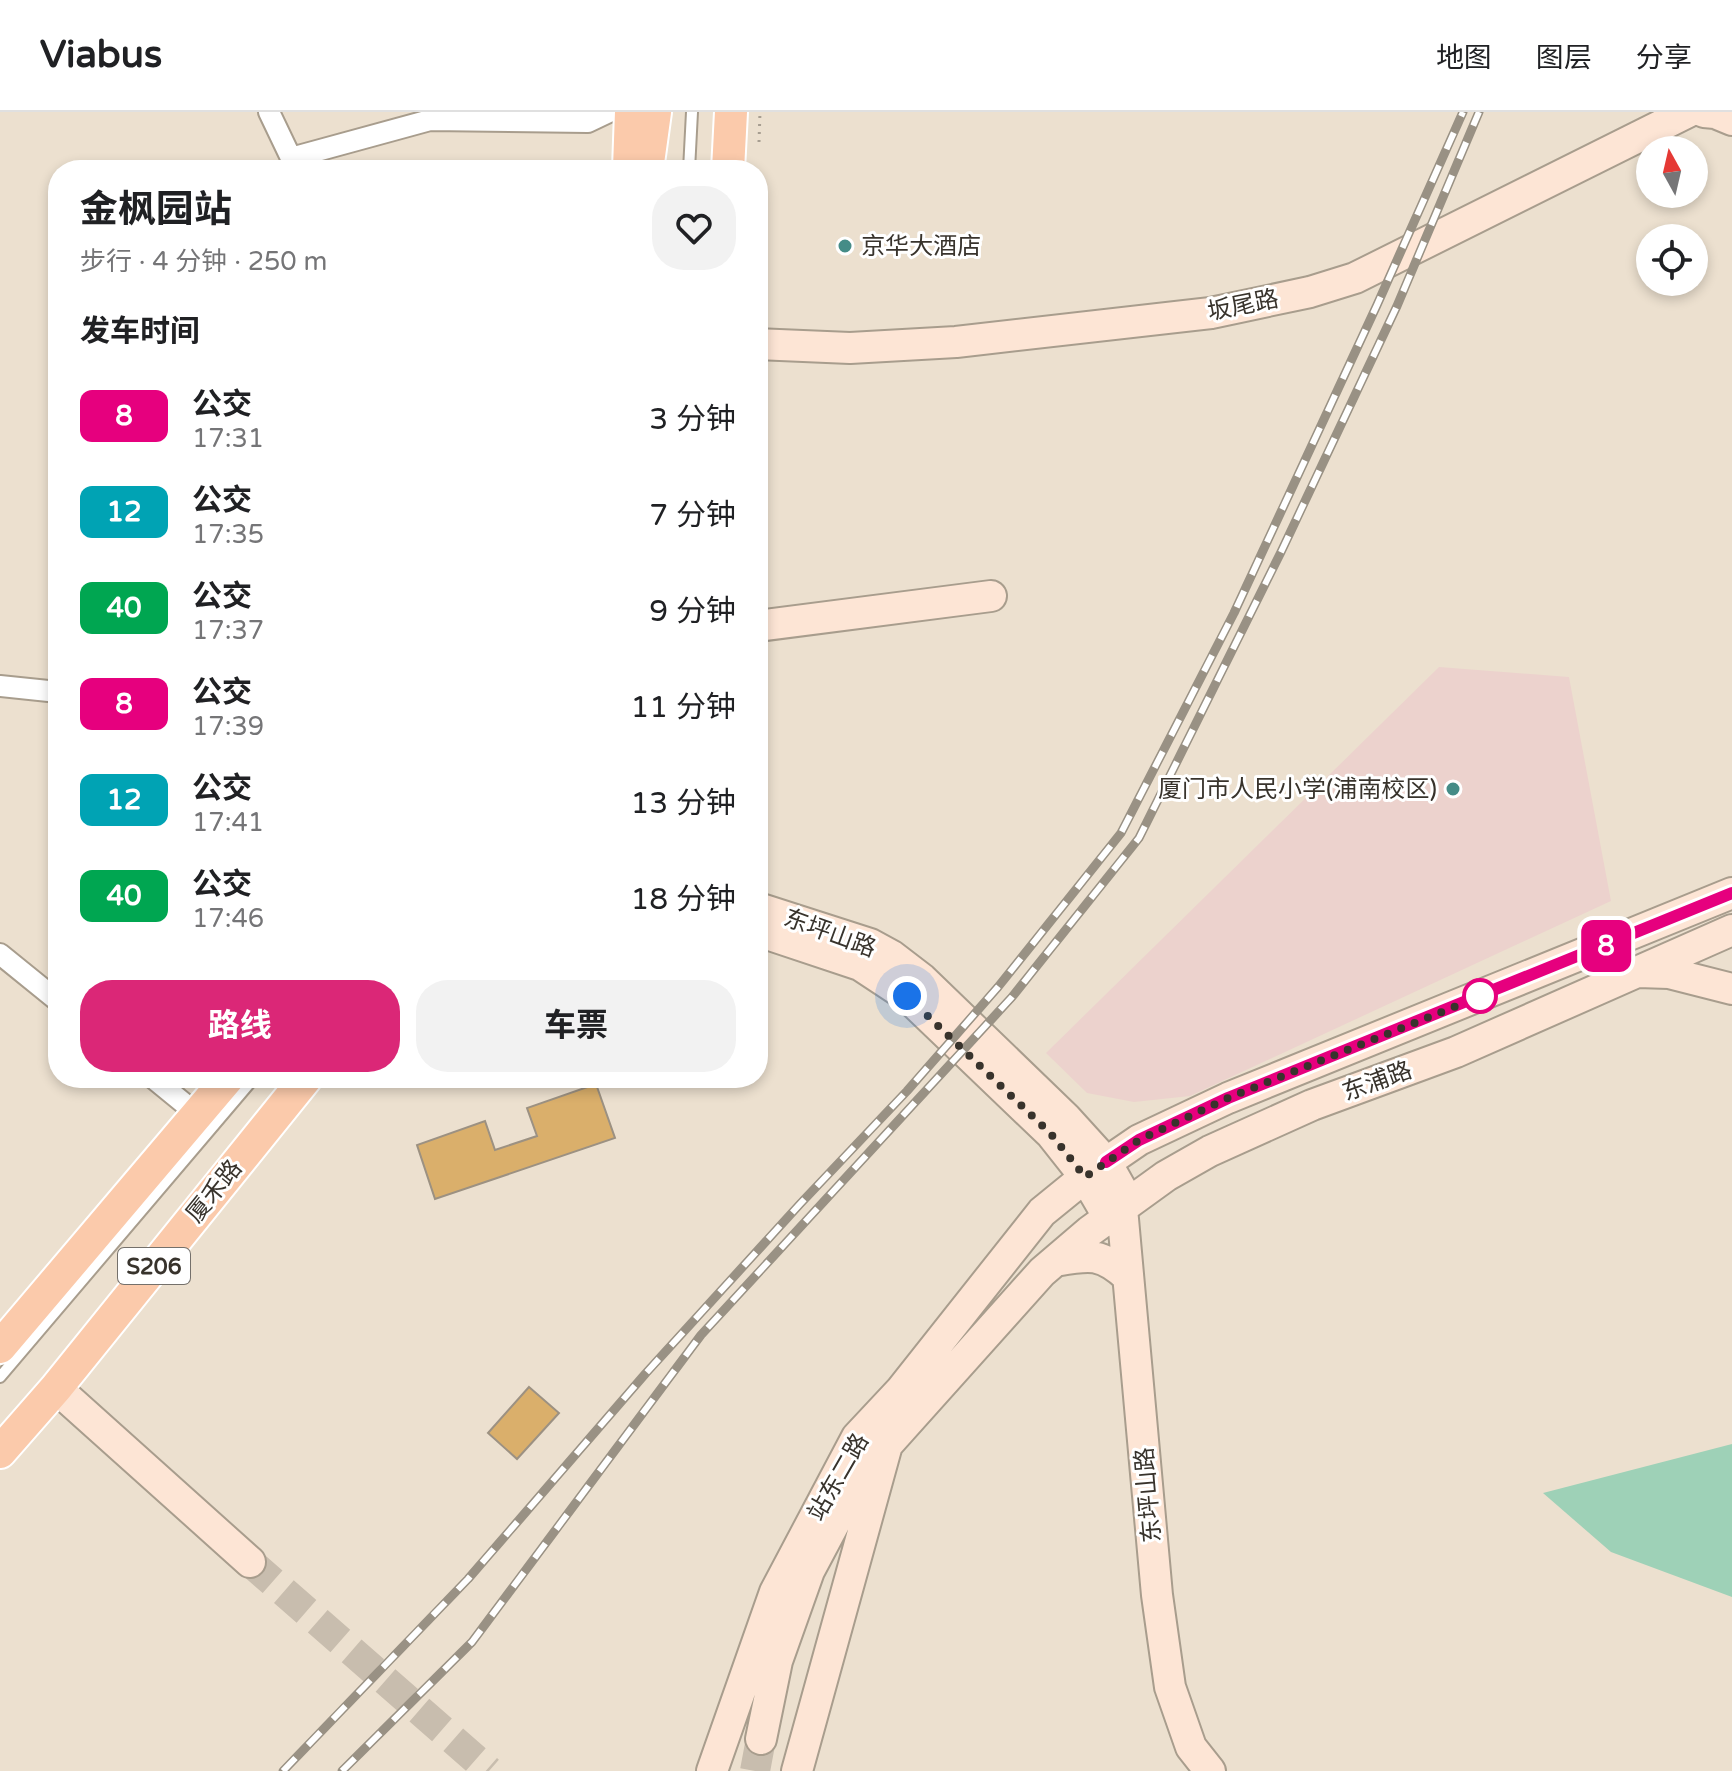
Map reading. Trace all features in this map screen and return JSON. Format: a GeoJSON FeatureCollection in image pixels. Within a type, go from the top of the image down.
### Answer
{"type":"FeatureCollection","features":[{"type":"Feature","properties":{"kind":"main road"},"geometry":{"type":"LineString","coordinates":[[629,160],[631,112]]}},
{"type":"Feature","properties":{"kind":"main road"},"geometry":{"type":"LineString","coordinates":[[648,160],[655,112]]}},
{"type":"Feature","properties":{"kind":"main road"},"geometry":{"type":"LineString","coordinates":[[729,160],[731,112]]}},
{"type":"Feature","properties":{"kind":"main road","name":"坂尾路"},"geometry":{"type":"LineString","coordinates":[[768,344],[850,348],[956,342],[1211,313],[1310,292],[1355,278],[1688,112]]}},
{"type":"Feature","properties":{"kind":"main road"},"geometry":{"type":"LineString","coordinates":[[1704,112],[1732,120]]}},
{"type":"Feature","properties":{"kind":"main road"},"geometry":{"type":"LineString","coordinates":[[768,625],[991,596]]}},
{"type":"Feature","properties":{"kind":"main road","name":"东浦路"},"geometry":{"type":"LineString","coordinates":[[1086,1177],[1139,1140],[1228,1098],[1732,893]]}},
{"type":"Feature","properties":{"kind":"main road","name":"东坪山路"},"geometry":{"type":"LineString","coordinates":[[768,911],[870,944],[922,979],[1066,1118],[1086,1177]]}},
{"type":"Feature","properties":{"kind":"main road","name":"东浦路"},"geometry":{"type":"LineString","coordinates":[[761,1739],[777,1661],[809,1571],[860,1475],[1055,1261],[1166,1176],[1210,1151],[1312,1105],[1456,1052],[1732,930]]}},
{"type":"Feature","properties":{"kind":"main road","name":"东坪山路"},"geometry":{"type":"LineString","coordinates":[[768,934],[860,965],[889,982],[1049,1132],[1086,1177]]}},
{"type":"Feature","properties":{"kind":"main road","name":"东浦路"},"geometry":{"type":"LineString","coordinates":[[1632,972],[1669,973],[1732,989]]}},
{"type":"Feature","properties":{"kind":"main road","name":"S206"},"geometry":{"type":"LineString","coordinates":[[4,1334],[219,1088]]}},
{"type":"Feature","properties":{"kind":"main road","name":"厦禾路"},"geometry":{"type":"LineString","coordinates":[[0,1452],[56,1388],[298,1088]]}},
{"type":"Feature","properties":{"kind":"main road"},"geometry":{"type":"LineString","coordinates":[[1086,1177],[1120,1210]]}},
{"type":"Feature","properties":{"kind":"main road","name":"站东二路"},"geometry":{"type":"LineString","coordinates":[[712,1771],[775,1592],[857,1437],[901,1390],[1042,1212],[1086,1177]]}},
{"type":"Feature","properties":{"kind":"main road","name":"东坪山路"},"geometry":{"type":"LineString","coordinates":[[1120,1210],[1157,1595],[1170,1687],[1191,1747],[1210,1771]]}},
{"type":"Feature","properties":{"kind":"main road"},"geometry":{"type":"LineString","coordinates":[[1055,1261],[1090,1255],[1105,1259],[1128,1277]]}},
{"type":"Feature","properties":{"kind":"main road"},"geometry":{"type":"LineString","coordinates":[[56,1388],[250,1562]]}},
{"type":"Feature","properties":{"kind":"main road"},"geometry":{"type":"LineString","coordinates":[[797,1771],[887,1445]]}},
{"type":"Feature","properties":{"kind":"street"},"geometry":{"type":"LineString","coordinates":[[269,112],[291,158],[430,120],[588,122],[609,112]]}},
{"type":"Feature","properties":{"kind":"street"},"geometry":{"type":"LineString","coordinates":[[0,686],[48,691]]}},
{"type":"Feature","properties":{"kind":"street"},"geometry":{"type":"LineString","coordinates":[[0,954],[48,993]]}},
{"type":"Feature","properties":{"kind":"street"},"geometry":{"type":"LineString","coordinates":[[165,1088],[197,1114]]}},
{"type":"Feature","properties":{"kind":"lane"},"geometry":{"type":"LineString","coordinates":[[690,160],[692,112]]}},
{"type":"Feature","properties":{"kind":"lane"},"geometry":{"type":"LineString","coordinates":[[0,1377],[246,1088]]}},
{"type":"Feature","properties":{"kind":"path"},"geometry":{"type":"LineString","coordinates":[[759,142],[760,112]]}},
{"type":"Feature","properties":{"kind":"shaded area","name":"厦门市人民小学(浦南校区)"},"geometry":{"type":"Polygon","coordinates":[[[1439,667],[1569,677],[1611,901],[1190,1096],[1134,1102],[1087,1093],[1046,1053],[1439,667]]]}},
{"type":"Feature","properties":{"kind":"green space"},"geometry":{"type":"Polygon","coordinates":[[[1732,1444],[1732,1597],[1611,1552],[1543,1493],[1732,1444]]]}},
{"type":"Feature","properties":{"kind":"building"},"geometry":{"type":"Polygon","coordinates":[[[584,1088],[597,1088],[615,1138],[435,1199],[417,1145],[485,1121],[495,1150],[537,1136],[527,1108],[584,1088]]]}},
{"type":"Feature","properties":{"kind":"building"},"geometry":{"type":"Polygon","coordinates":[[[529,1387],[559,1413],[517,1459],[488,1433],[529,1387]]]}},
{"type":"Feature","properties":{"kind":"tunnel"},"geometry":{"type":"LineString","coordinates":[[250,1562],[489,1771]]}},
{"type":"Feature","properties":{"kind":"tunnel"},"geometry":{"type":"LineString","coordinates":[[755,1771],[761,1739]]}},
{"type":"Feature","properties":{"kind":"railway"},"geometry":{"type":"LineString","coordinates":[[283,1771],[468,1579],[646,1373],[907,1091],[998,987],[1121,833],[1234,613],[1463,112]]}},
{"type":"Feature","properties":{"kind":"railway"},"geometry":{"type":"LineString","coordinates":[[342,1771],[472,1642],[701,1335],[1012,997],[1139,838],[1281,552],[1397,306],[1479,112]]}},
{"type":"Feature","properties":{"kind":"bus line","name":"8"},"geometry":{"type":"LineString","coordinates":[[1106,1162],[1139,1140],[1228,1098],[1732,893]]}},
{"type":"Feature","properties":{"kind":"place","name":"京华大酒店"},"geometry":{"type":"Point","coordinates":[845,246]}},
{"type":"Feature","properties":{"kind":"place","name":"厦门市人民小学(浦南校区)"},"geometry":{"type":"Point","coordinates":[1453,789]}},
{"type":"Feature","properties":{"kind":"route"},"geometry":{"type":"LineString","coordinates":[[907,996],[1051,1134],[1085,1177],[1139,1140],[1228,1098],[1489,993],[1480,996]]}}]}
